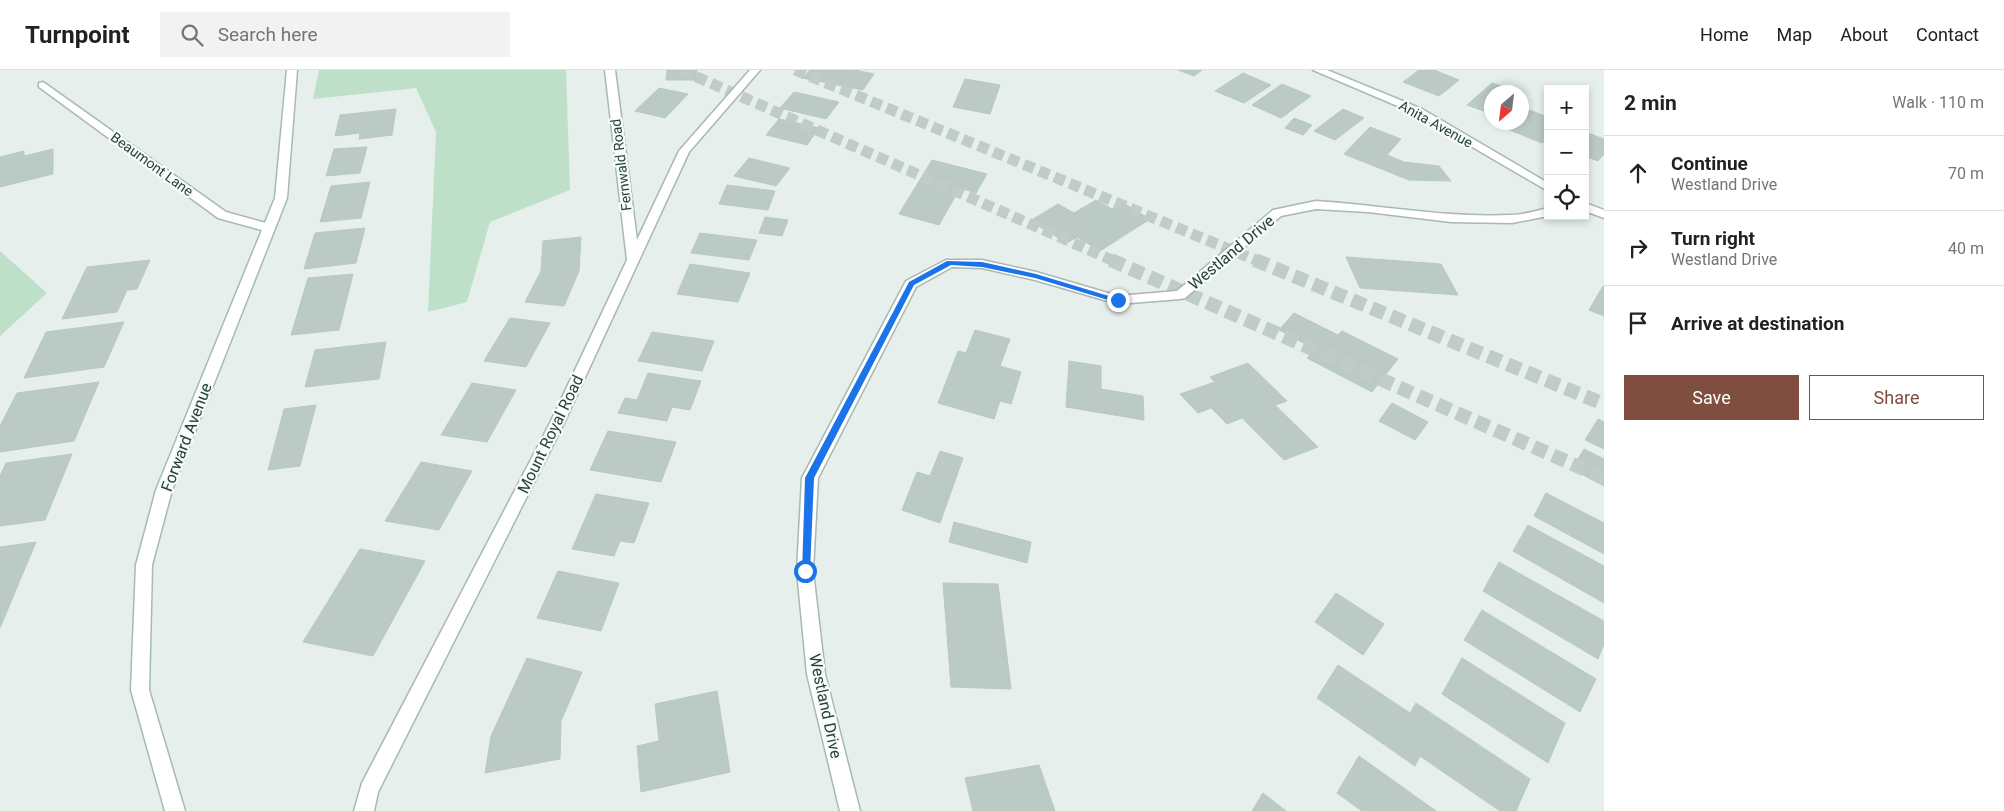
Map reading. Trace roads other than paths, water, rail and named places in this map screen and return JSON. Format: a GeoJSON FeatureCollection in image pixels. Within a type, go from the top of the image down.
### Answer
{"type":"FeatureCollection","features":[{"type":"Feature","properties":{"kind":"street","name":"Forward Avenue"},"geometry":{"type":"LineString","coordinates":[[175,811],[140,690],[144,565],[164,490],[281,198],[292,70]]}},
{"type":"Feature","properties":{"kind":"street","name":"Fernwald Road"},"geometry":{"type":"LineString","coordinates":[[610,70],[633,261]]}},
{"type":"Feature","properties":{"kind":"street","name":"Mount Royal Road"},"geometry":{"type":"LineString","coordinates":[[364,811],[369,790],[557,423],[684,151],[755,70]]}},
{"type":"Feature","properties":{"kind":"street","name":"Anita Avenue"},"geometry":{"type":"LineString","coordinates":[[1318,70],[1418,111],[1544,186]]}},
{"type":"Feature","properties":{"kind":"street","name":"Beaumont Lane"},"geometry":{"type":"LineString","coordinates":[[43,85],[222,215],[269,228]]}},
{"type":"Feature","properties":{"kind":"street","name":"Westland Drive"},"geometry":{"type":"LineString","coordinates":[[850,811],[816,674],[805,571],[810,478],[911,284],[950,263],[982,264],[1118,300],[1180,295],[1277,213],[1316,204],[1451,218],[1512,219],[1544,213]]}},
{"type":"Feature","properties":{"kind":"street"},"geometry":{"type":"LineString","coordinates":[[1589,208],[1604,214]]}},
{"type":"Feature","properties":{"kind":"tunnel"},"geometry":{"type":"LineString","coordinates":[[681,70],[1114,261]]}},
{"type":"Feature","properties":{"kind":"tunnel"},"geometry":{"type":"LineString","coordinates":[[795,70],[1258,261]]}},
{"type":"Feature","properties":{"kind":"tunnel"},"geometry":{"type":"LineString","coordinates":[[1111,260],[1604,478]]}},
{"type":"Feature","properties":{"kind":"tunnel"},"geometry":{"type":"LineString","coordinates":[[1255,260],[1604,404]]}}]}
